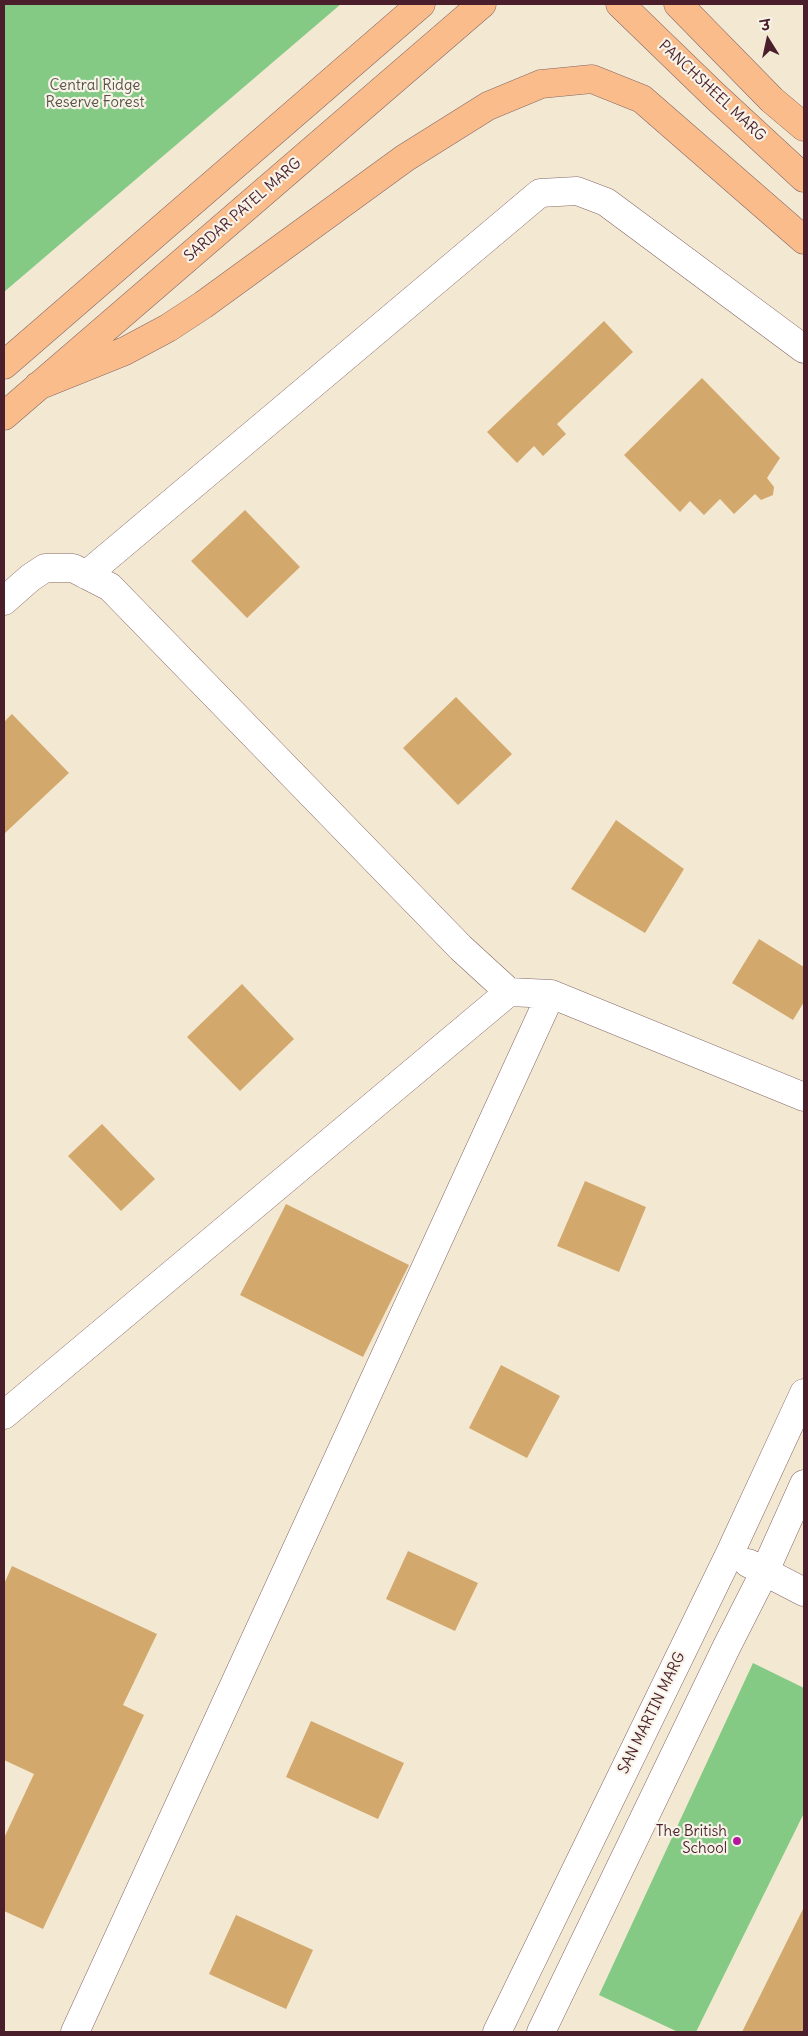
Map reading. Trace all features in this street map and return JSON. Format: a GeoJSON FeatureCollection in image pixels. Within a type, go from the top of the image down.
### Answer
{"type":"FeatureCollection","features":[{"type":"Feature","properties":{"kind":"main road","name":"SARDAR PATEL MARG"},"geometry":{"type":"LineString","coordinates":[[4,416],[482,4]]}},
{"type":"Feature","properties":{"kind":"main road","name":"PANCHSHEEL MARG"},"geometry":{"type":"LineString","coordinates":[[620,4],[714,95],[804,178]]}},
{"type":"Feature","properties":{"kind":"main road"},"geometry":{"type":"LineString","coordinates":[[684,7],[772,100],[804,127]]}},
{"type":"Feature","properties":{"kind":"main road"},"geometry":{"type":"LineString","coordinates":[[4,365],[411,9]]}},
{"type":"Feature","properties":{"kind":"main road"},"geometry":{"type":"LineString","coordinates":[[38,386],[125,351],[168,328],[210,300],[405,158],[488,106],[541,84],[592,79],[642,99],[804,240]]}},
{"type":"Feature","properties":{"kind":"street"},"geometry":{"type":"LineString","coordinates":[[86,575],[540,193],[577,191],[606,202],[804,349]]}},
{"type":"Feature","properties":{"kind":"street"},"geometry":{"type":"LineString","coordinates":[[4,601],[30,578],[45,568],[73,568],[110,587],[461,948],[509,992],[551,994],[804,1097]]}},
{"type":"Feature","properties":{"kind":"street"},"geometry":{"type":"LineString","coordinates":[[4,1415],[509,992]]}},
{"type":"Feature","properties":{"kind":"street"},"geometry":{"type":"LineString","coordinates":[[75,2032],[551,994]]}},
{"type":"Feature","properties":{"kind":"street","name":"SAN MARTIN MARG"},"geometry":{"type":"LineString","coordinates":[[497,2032],[730,1552],[804,1393]]}},
{"type":"Feature","properties":{"kind":"street"},"geometry":{"type":"LineString","coordinates":[[541,2032],[764,1573],[804,1484]]}},
{"type":"Feature","properties":{"kind":"street"},"geometry":{"type":"LineString","coordinates":[[730,1552],[764,1573],[803,1591]]}},
{"type":"Feature","properties":{"kind":"green space","name":"Central Ridge Reserve Forest"},"geometry":{"type":"Polygon","coordinates":[[[4,4],[341,4],[4,292],[4,4]]]}},
{"type":"Feature","properties":{"kind":"green space","name":"The British School"},"geometry":{"type":"Polygon","coordinates":[[[753,1663],[804,1688],[804,1813],[696,2032],[678,2032],[599,1995],[753,1663]]]}},
{"type":"Feature","properties":{"kind":"building"},"geometry":{"type":"Polygon","coordinates":[[[604,321],[633,352],[557,424],[566,434],[543,456],[534,446],[517,463],[487,432],[604,321]]]}},
{"type":"Feature","properties":{"kind":"building"},"geometry":{"type":"Polygon","coordinates":[[[702,378],[780,458],[767,478],[774,487],[773,495],[761,500],[755,494],[734,514],[720,499],[704,515],[690,501],[680,512],[624,455],[702,378]]]}},
{"type":"Feature","properties":{"kind":"building"},"geometry":{"type":"Polygon","coordinates":[[[245,510],[300,567],[247,618],[191,561],[245,510]]]}},
{"type":"Feature","properties":{"kind":"building"},"geometry":{"type":"Polygon","coordinates":[[[456,697],[512,754],[458,805],[403,748],[456,697]]]}},
{"type":"Feature","properties":{"kind":"building"},"geometry":{"type":"Polygon","coordinates":[[[12,714],[69,773],[4,834],[4,722],[12,714]]]}},
{"type":"Feature","properties":{"kind":"building"},"geometry":{"type":"Polygon","coordinates":[[[616,820],[684,869],[645,933],[571,889],[616,820]]]}},
{"type":"Feature","properties":{"kind":"building"},"geometry":{"type":"Polygon","coordinates":[[[759,939],[804,967],[804,1002],[793,1020],[732,983],[759,939]]]}},
{"type":"Feature","properties":{"kind":"building"},"geometry":{"type":"Polygon","coordinates":[[[242,984],[294,1039],[240,1091],[187,1037],[242,984]]]}},
{"type":"Feature","properties":{"kind":"building"},"geometry":{"type":"Polygon","coordinates":[[[102,1124],[155,1179],[121,1211],[68,1156],[102,1124]]]}},
{"type":"Feature","properties":{"kind":"building"},"geometry":{"type":"Polygon","coordinates":[[[585,1181],[646,1207],[619,1272],[557,1246],[585,1181]]]}},
{"type":"Feature","properties":{"kind":"building"},"geometry":{"type":"Polygon","coordinates":[[[286,1204],[409,1265],[363,1357],[240,1295],[286,1204]]]}},
{"type":"Feature","properties":{"kind":"building"},"geometry":{"type":"Polygon","coordinates":[[[501,1365],[560,1396],[527,1458],[469,1428],[501,1365]]]}},
{"type":"Feature","properties":{"kind":"building"},"geometry":{"type":"Polygon","coordinates":[[[408,1551],[478,1583],[455,1631],[386,1599],[408,1551]]]}},
{"type":"Feature","properties":{"kind":"building"},"geometry":{"type":"Polygon","coordinates":[[[12,1566],[157,1634],[123,1705],[144,1715],[43,1929],[4,1911],[4,1838],[34,1774],[4,1760],[4,1584],[12,1566]]]}},
{"type":"Feature","properties":{"kind":"building"},"geometry":{"type":"Polygon","coordinates":[[[311,1721],[404,1763],[378,1819],[286,1777],[311,1721]]]}},
{"type":"Feature","properties":{"kind":"building"},"geometry":{"type":"Polygon","coordinates":[[[804,1907],[804,2032],[742,2032],[804,1907]]]}},
{"type":"Feature","properties":{"kind":"building"},"geometry":{"type":"Polygon","coordinates":[[[236,1915],[313,1950],[286,2009],[209,1974],[236,1915]]]}},
{"type":"Feature","properties":{"kind":"place","name":"The British School"},"geometry":{"type":"Point","coordinates":[737,1841]}}]}
